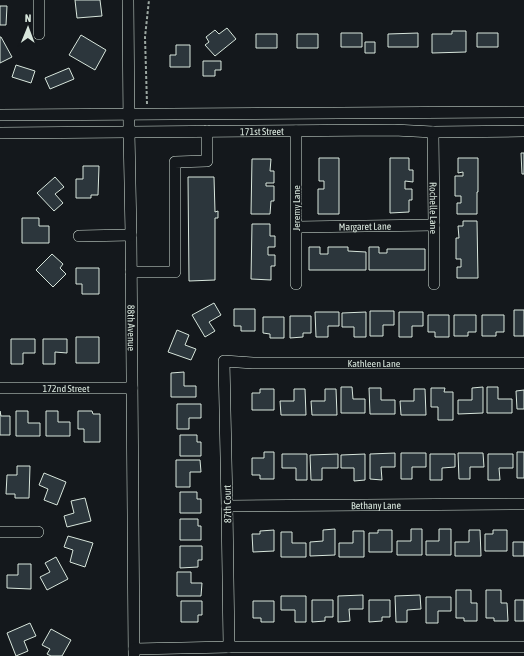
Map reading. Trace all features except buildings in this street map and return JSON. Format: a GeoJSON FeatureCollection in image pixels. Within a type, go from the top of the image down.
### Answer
{"type":"FeatureCollection","features":[{"type":"Feature","properties":{"kind":"street"},"geometry":{"type":"LineString","coordinates":[[39,0],[40,34]]}},
{"type":"Feature","properties":{"kind":"street","name":"88th Avenue"},"geometry":{"type":"LineString","coordinates":[[128,0],[132,272],[134,653]]}},
{"type":"Feature","properties":{"kind":"street","name":"171st Street"},"geometry":{"type":"LineString","coordinates":[[0,114],[524,112]]}},
{"type":"Feature","properties":{"kind":"street","name":"171st Street"},"geometry":{"type":"LineString","coordinates":[[0,133],[129,131],[524,131]]}},
{"type":"Feature","properties":{"kind":"street"},"geometry":{"type":"LineString","coordinates":[[132,272],[175,272],[175,162],[207,161],[207,131]]}},
{"type":"Feature","properties":{"kind":"street","name":"Jeremy Lane"},"geometry":{"type":"LineString","coordinates":[[296,131],[296,284]]}},
{"type":"Feature","properties":{"kind":"street","name":"Rochelle Lane"},"geometry":{"type":"LineString","coordinates":[[433,132],[434,284]]}},
{"type":"Feature","properties":{"kind":"street","name":"Margaret Lane"},"geometry":{"type":"LineString","coordinates":[[296,227],[434,225]]}},
{"type":"Feature","properties":{"kind":"street"},"geometry":{"type":"LineString","coordinates":[[79,236],[131,235]]}},
{"type":"Feature","properties":{"kind":"street","name":"Kathleen Lane"},"geometry":{"type":"LineString","coordinates":[[224,361],[253,363],[524,363]]}},
{"type":"Feature","properties":{"kind":"street","name":"87th Court"},"geometry":{"type":"LineString","coordinates":[[224,361],[229,647]]}},
{"type":"Feature","properties":{"kind":"street","name":"172nd Street"},"geometry":{"type":"LineString","coordinates":[[0,388],[132,388]]}},
{"type":"Feature","properties":{"kind":"street","name":"Bethany Lane"},"geometry":{"type":"LineString","coordinates":[[227,506],[524,504]]}},
{"type":"Feature","properties":{"kind":"street"},"geometry":{"type":"LineString","coordinates":[[0,532],[38,532]]}},
{"type":"Feature","properties":{"kind":"street"},"geometry":{"type":"LineString","coordinates":[[134,653],[229,647],[517,650]]}},
{"type":"Feature","properties":{"kind":"path"},"geometry":{"type":"LineString","coordinates":[[148,114],[145,37],[149,0]]}}]}
